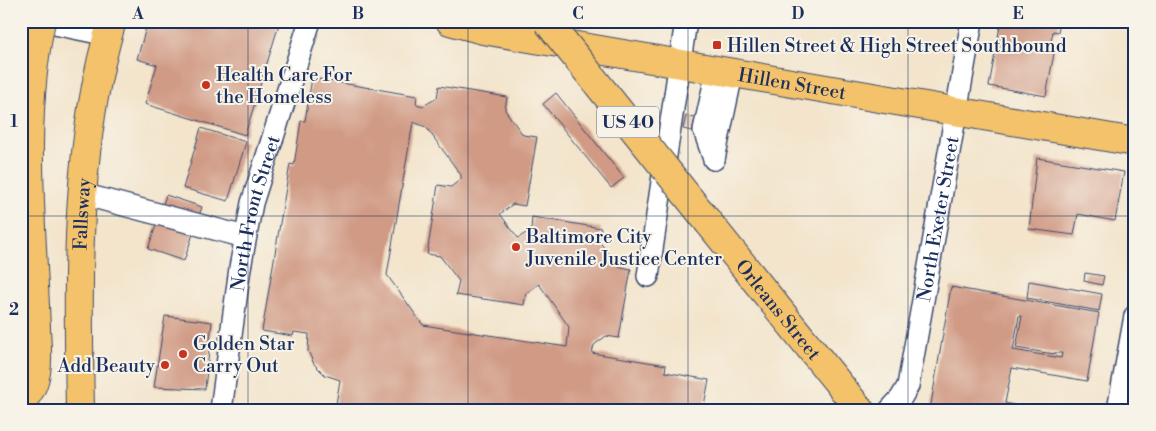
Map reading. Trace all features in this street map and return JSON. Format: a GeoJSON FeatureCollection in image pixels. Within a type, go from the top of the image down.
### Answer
{"type":"FeatureCollection","features":[{"type":"Feature","properties":{"kind":"main road"},"geometry":{"type":"LineString","coordinates":[[21,401],[34,382],[38,363],[30,132],[31,80],[41,21]]}},
{"type":"Feature","properties":{"kind":"main road","name":"Hillen Street"},"geometry":{"type":"LineString","coordinates":[[450,21],[483,30],[1135,142]]}},
{"type":"Feature","properties":{"kind":"main road","name":"Orleans Street"},"geometry":{"type":"LineString","coordinates":[[546,21],[860,410]]}},
{"type":"Feature","properties":{"kind":"main road","name":"Fallsway"},"geometry":{"type":"LineString","coordinates":[[80,410],[79,270],[82,194],[93,102],[110,28]]}},
{"type":"Feature","properties":{"kind":"street"},"geometry":{"type":"LineString","coordinates":[[41,21],[110,28]]}},
{"type":"Feature","properties":{"kind":"street","name":"North Front Street"},"geometry":{"type":"LineString","coordinates":[[221,410],[245,237],[252,203],[310,21]]}},
{"type":"Feature","properties":{"kind":"street"},"geometry":{"type":"LineString","coordinates":[[648,276],[678,64],[686,21]]}},
{"type":"Feature","properties":{"kind":"street","name":"North Exeter Street"},"geometry":{"type":"LineString","coordinates":[[890,410],[898,402],[908,386],[972,21]]}},
{"type":"Feature","properties":{"kind":"street"},"geometry":{"type":"LineString","coordinates":[[82,194],[245,237]]}},
{"type":"Feature","properties":{"kind":"street"},"geometry":{"type":"LineString","coordinates":[[1118,410],[1135,316]]}},
{"type":"Feature","properties":{"kind":"building","name":"Health Care For the Homeless"},"geometry":{"type":"Polygon","coordinates":[[[148,21],[280,21],[245,135],[145,104],[157,65],[137,59],[148,21]]]}},
{"type":"Feature","properties":{"kind":"building"},"geometry":{"type":"Polygon","coordinates":[[[649,21],[663,21],[662,25],[649,21]]]}},
{"type":"Feature","properties":{"kind":"building"},"geometry":{"type":"Polygon","coordinates":[[[1001,21],[1060,21],[1058,32],[1053,31],[1050,47],[1055,48],[1046,96],[989,86],[1001,21]]]}},
{"type":"Feature","properties":{"kind":"building","name":"Baltimore City Juvenile Justice Center"},"geometry":{"type":"Polygon","coordinates":[[[312,78],[417,96],[416,104],[423,106],[437,98],[439,86],[507,97],[505,110],[523,135],[537,137],[525,206],[513,204],[500,214],[518,238],[531,230],[532,217],[601,228],[599,241],[617,266],[631,269],[619,338],[606,336],[594,345],[592,353],[666,365],[665,372],[709,380],[703,410],[360,410],[360,407],[336,404],[340,380],[325,375],[314,364],[308,351],[309,334],[294,332],[293,336],[262,331],[290,164],[294,165],[301,121],[305,121],[312,78]],[[413,122],[387,275],[423,325],[567,347],[569,327],[539,284],[526,293],[524,305],[456,295],[459,281],[440,256],[427,254],[438,185],[451,187],[461,179],[461,175],[426,127],[413,122]]]}},
{"type":"Feature","properties":{"kind":"building"},"geometry":{"type":"Polygon","coordinates":[[[556,93],[624,178],[611,188],[543,104],[556,93]]]}},
{"type":"Feature","properties":{"kind":"building"},"geometry":{"type":"Polygon","coordinates":[[[686,116],[695,118],[692,131],[683,129],[686,116]]]}},
{"type":"Feature","properties":{"kind":"building"},"geometry":{"type":"Polygon","coordinates":[[[201,128],[246,142],[228,201],[183,188],[201,128]]]}},
{"type":"Feature","properties":{"kind":"building"},"geometry":{"type":"Polygon","coordinates":[[[1037,158],[1124,172],[1115,221],[1078,214],[1074,235],[1029,229],[1037,158]]]}},
{"type":"Feature","properties":{"kind":"building"},"geometry":{"type":"Polygon","coordinates":[[[166,195],[202,207],[184,261],[148,249],[166,195]]]}},
{"type":"Feature","properties":{"kind":"building"},"geometry":{"type":"Polygon","coordinates":[[[1085,273],[1104,276],[1102,285],[1084,281],[1085,273]]]}},
{"type":"Feature","properties":{"kind":"building"},"geometry":{"type":"Polygon","coordinates":[[[1029,281],[1102,294],[1099,311],[1027,298],[1029,281]]]}},
{"type":"Feature","properties":{"kind":"building"},"geometry":{"type":"Polygon","coordinates":[[[951,287],[1099,313],[1087,381],[1012,368],[1005,403],[1036,410],[930,410],[951,287]],[[1019,316],[1013,350],[1061,358],[1062,353],[1054,354],[1016,348],[1022,316],[1019,316]]]}},
{"type":"Feature","properties":{"kind":"building"},"geometry":{"type":"Polygon","coordinates":[[[165,316],[212,322],[205,389],[154,387],[165,316]]]}},
{"type":"Feature","properties":{"kind":"place","name":"Hillen Street & High Street Southbound"},"geometry":{"type":"Point","coordinates":[717,45]}},
{"type":"Feature","properties":{"kind":"place","name":"Health Care For the Homeless"},"geometry":{"type":"Point","coordinates":[206,85]}},
{"type":"Feature","properties":{"kind":"place","name":"Baltimore City Juvenile Justice Center"},"geometry":{"type":"Point","coordinates":[516,247]}},
{"type":"Feature","properties":{"kind":"place","name":"Golden Star Carry Out"},"geometry":{"type":"Point","coordinates":[183,354]}},
{"type":"Feature","properties":{"kind":"place","name":"Add Beauty"},"geometry":{"type":"Point","coordinates":[165,365]}}]}
